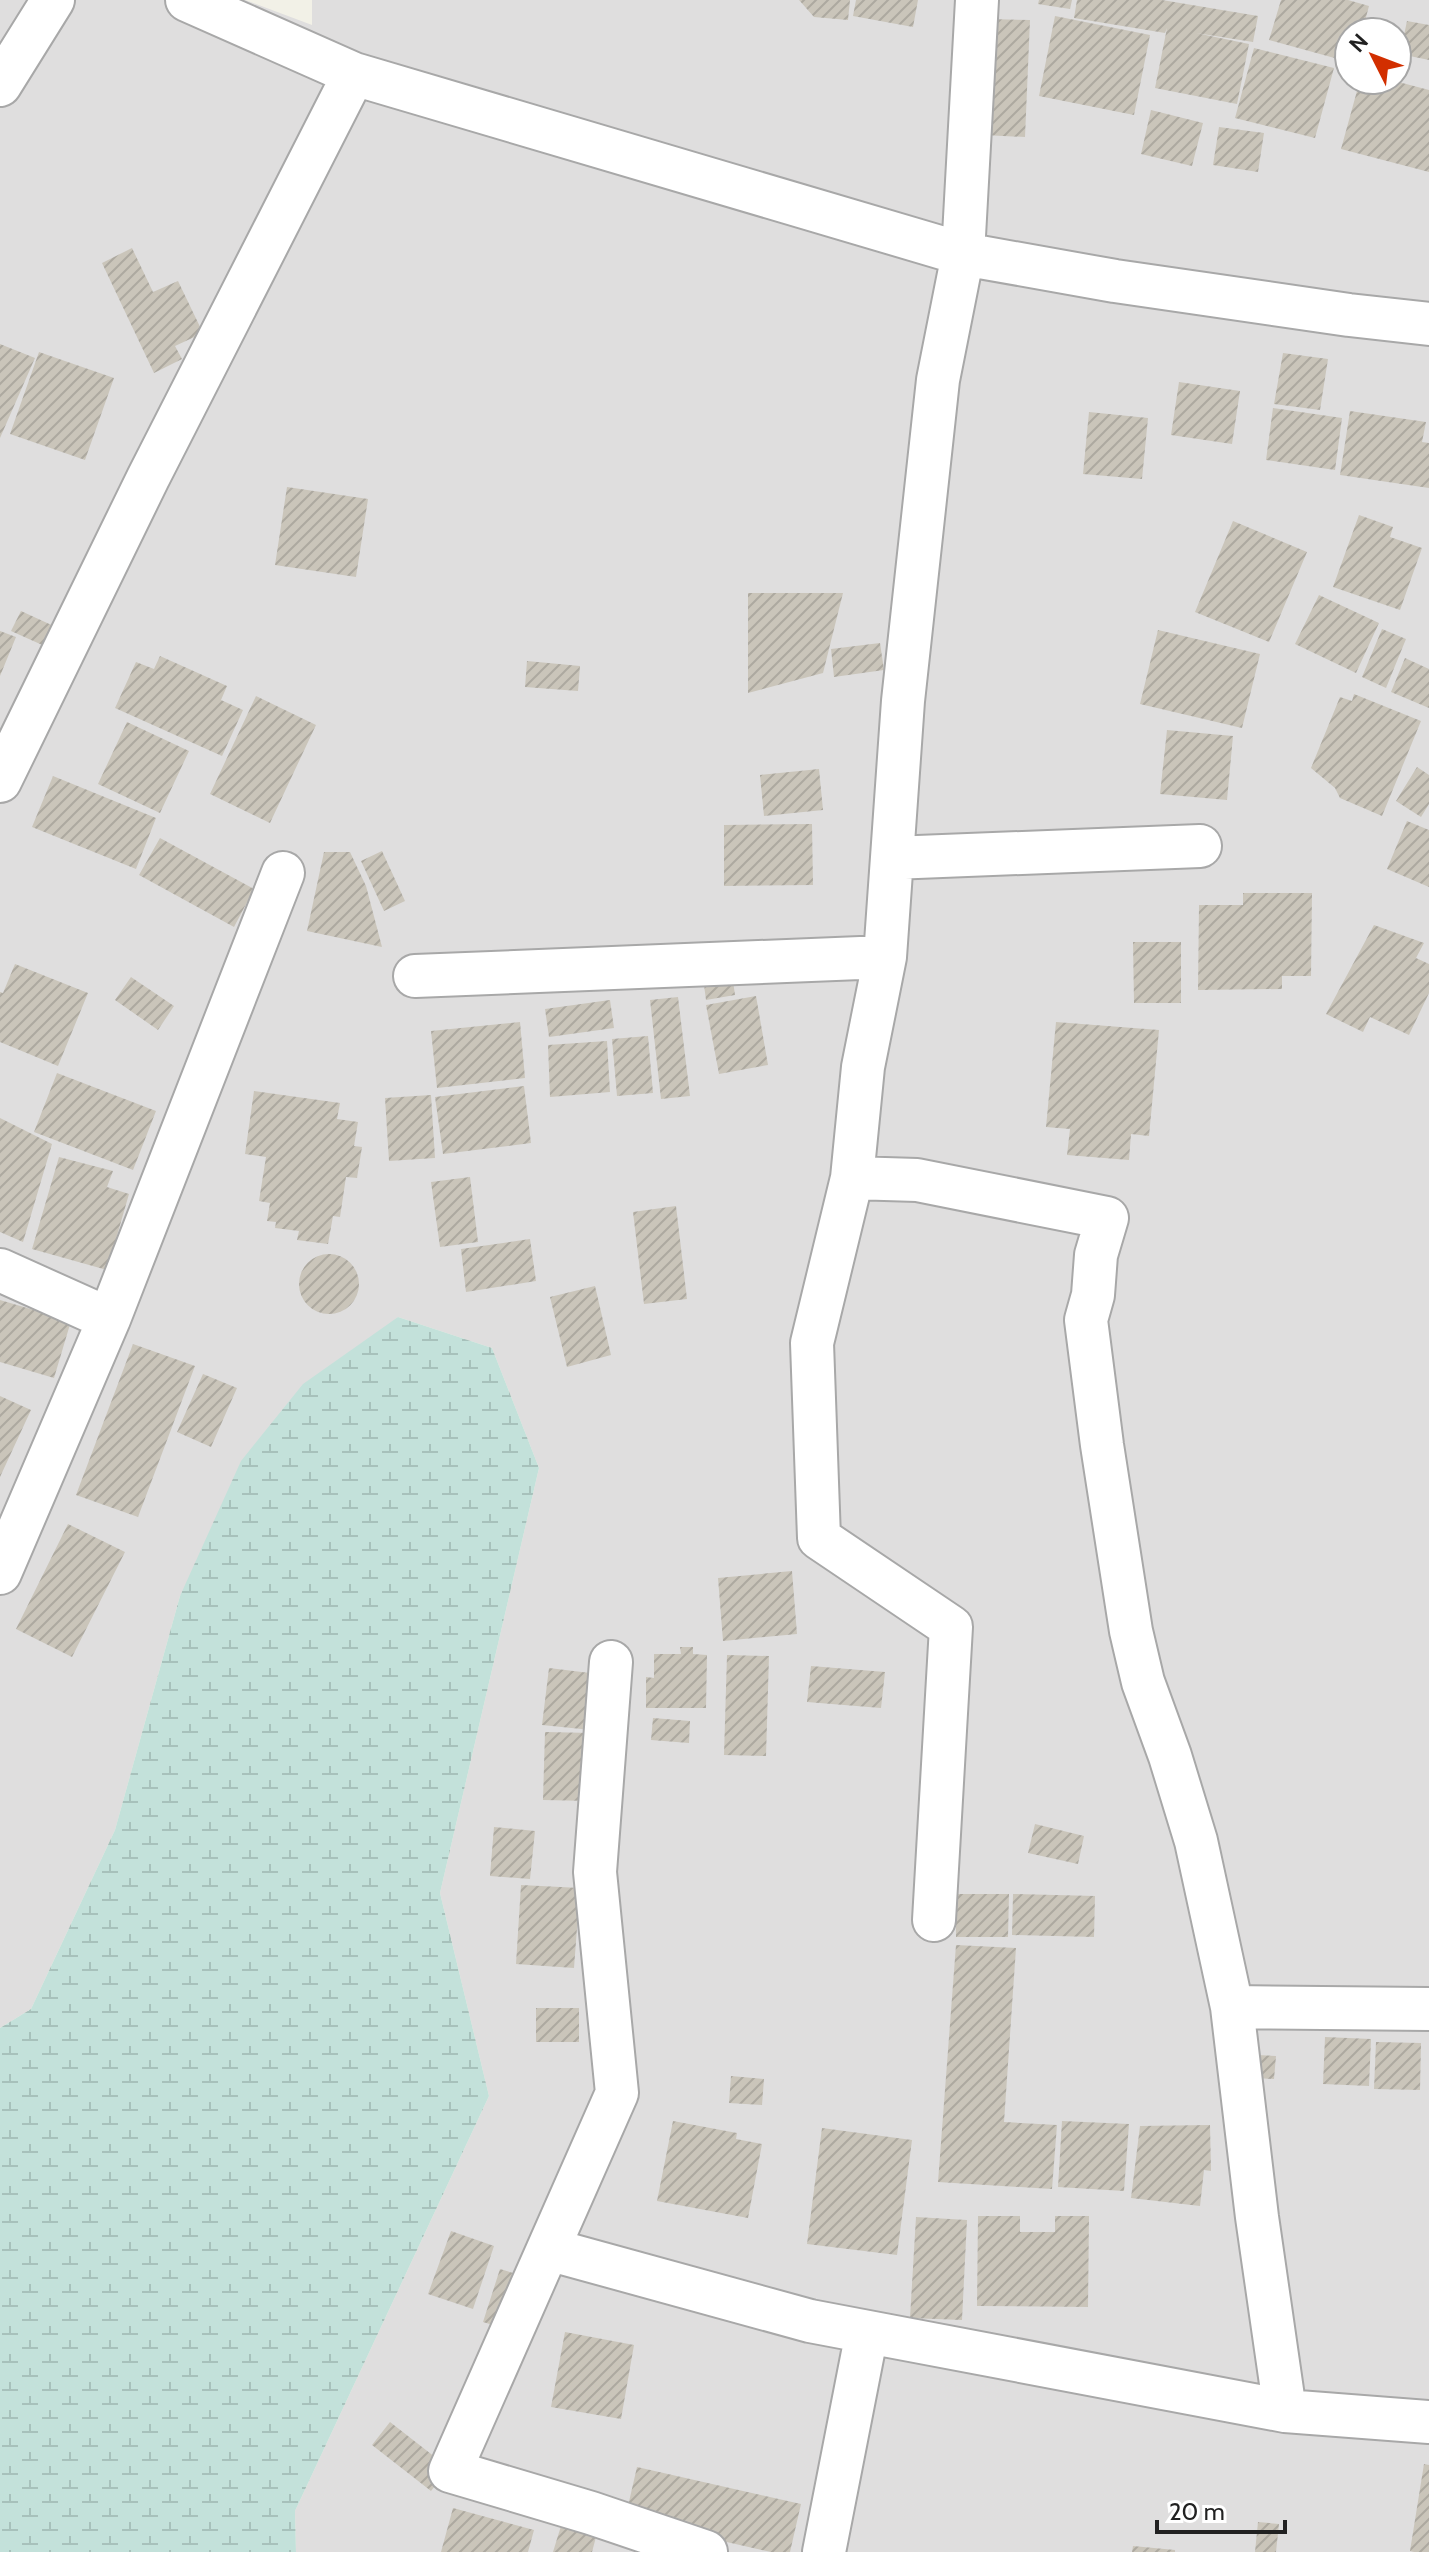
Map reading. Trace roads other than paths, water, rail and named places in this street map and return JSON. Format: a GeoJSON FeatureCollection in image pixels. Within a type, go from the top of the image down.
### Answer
{"type":"FeatureCollection","features":[{"type":"Feature","properties":{"kind":"street"},"geometry":{"type":"LineString","coordinates":[[0,85],[53,0]]}},
{"type":"Feature","properties":{"kind":"street"},"geometry":{"type":"LineString","coordinates":[[187,0],[354,74],[963,254],[1131,283],[1429,324]]}},
{"type":"Feature","properties":{"kind":"street"},"geometry":{"type":"LineString","coordinates":[[934,1920],[951,1627],[819,1538],[812,1343],[852,1178],[863,1067],[885,957],[903,701],[938,380],[963,254],[977,0]]}},
{"type":"Feature","properties":{"kind":"street"},"geometry":{"type":"LineString","coordinates":[[0,781],[155,464],[354,74]]}},
{"type":"Feature","properties":{"kind":"street"},"geometry":{"type":"LineString","coordinates":[[892,858],[1200,846]]}},
{"type":"Feature","properties":{"kind":"street"},"geometry":{"type":"LineString","coordinates":[[0,1573],[109,1319],[283,873]]}},
{"type":"Feature","properties":{"kind":"street"},"geometry":{"type":"LineString","coordinates":[[415,976],[885,957]]}},
{"type":"Feature","properties":{"kind":"street"},"geometry":{"type":"LineString","coordinates":[[852,1178],[917,1180],[1107,1218],[1096,1255],[1093,1295],[1086,1320],[1102,1445],[1131,1631],[1143,1682],[1196,1841],[1232,2007],[1257,2217],[1285,2411]]}},
{"type":"Feature","properties":{"kind":"street"},"geometry":{"type":"LineString","coordinates":[[0,1270],[109,1319]]}},
{"type":"Feature","properties":{"kind":"street"},"geometry":{"type":"LineString","coordinates":[[611,1662],[595,1872],[617,2093],[450,2471],[591,2513],[706,2552]]}},
{"type":"Feature","properties":{"kind":"street"},"geometry":{"type":"LineString","coordinates":[[1232,2007],[1429,2009]]}},
{"type":"Feature","properties":{"kind":"street"},"geometry":{"type":"LineString","coordinates":[[548,2249],[810,2321],[1285,2411],[1429,2422]]}},
{"type":"Feature","properties":{"kind":"street"},"geometry":{"type":"LineString","coordinates":[[824,2552],[867,2332]]}}]}
